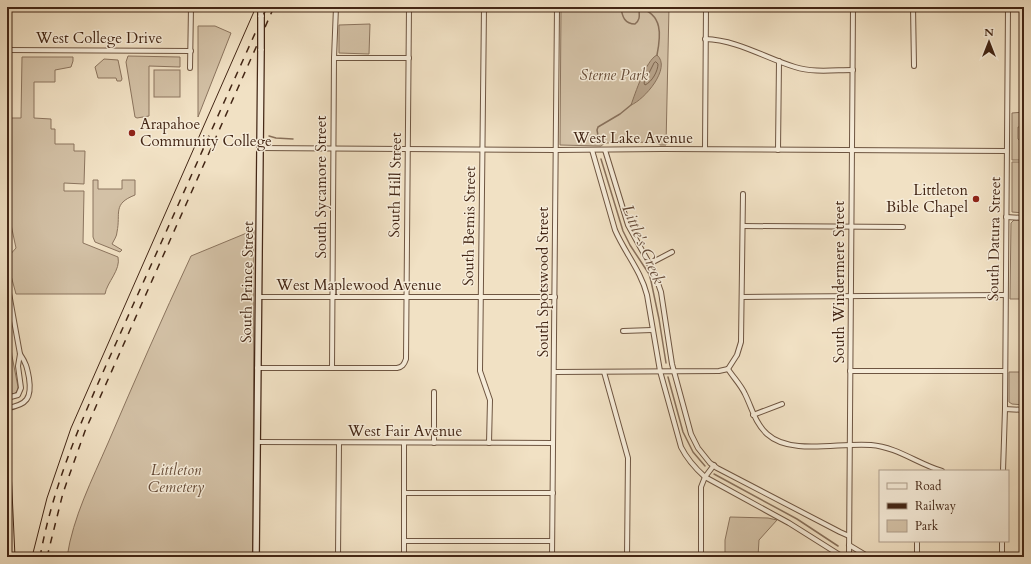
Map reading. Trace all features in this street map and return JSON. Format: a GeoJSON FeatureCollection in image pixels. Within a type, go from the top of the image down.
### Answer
{"type":"FeatureCollection","features":[{"type":"Feature","properties":{"kind":"highway"},"geometry":{"type":"LineString","coordinates":[[7,470],[11,557]]}},
{"type":"Feature","properties":{"kind":"street"},"geometry":{"type":"LineString","coordinates":[[190,68],[191,7]]}},
{"type":"Feature","properties":{"kind":"street","name":"South Prince Street"},"geometry":{"type":"LineString","coordinates":[[256,557],[261,7]]}},
{"type":"Feature","properties":{"kind":"street","name":"South Sycamore Street"},"geometry":{"type":"LineString","coordinates":[[332,368],[334,58],[336,7]]}},
{"type":"Feature","properties":{"kind":"street","name":"South Hill Street"},"geometry":{"type":"LineString","coordinates":[[332,368],[397,368],[401,367],[406,360],[409,7]]}},
{"type":"Feature","properties":{"kind":"street","name":"South Bemis Street"},"geometry":{"type":"LineString","coordinates":[[484,7],[480,370],[490,400],[489,443]]}},
{"type":"Feature","properties":{"kind":"street","name":"South Spotswood Street"},"geometry":{"type":"LineString","coordinates":[[552,557],[557,7]]}},
{"type":"Feature","properties":{"kind":"street"},"geometry":{"type":"LineString","coordinates":[[705,149],[706,7]]}},
{"type":"Feature","properties":{"kind":"street","name":"South Windermere Street"},"geometry":{"type":"LineString","coordinates":[[849,557],[854,7]]}},
{"type":"Feature","properties":{"kind":"street"},"geometry":{"type":"LineString","coordinates":[[914,7],[914,66]]}},
{"type":"Feature","properties":{"kind":"street","name":"South Datura Street"},"geometry":{"type":"LineString","coordinates":[[1003,470],[1005,409],[1008,7]]}},
{"type":"Feature","properties":{"kind":"street"},"geometry":{"type":"LineString","coordinates":[[706,39],[731,42],[803,69],[853,70]]}},
{"type":"Feature","properties":{"kind":"street","name":"West College Drive"},"geometry":{"type":"LineString","coordinates":[[7,50],[190,50]]}},
{"type":"Feature","properties":{"kind":"street"},"geometry":{"type":"LineString","coordinates":[[334,58],[409,58]]}},
{"type":"Feature","properties":{"kind":"street"},"geometry":{"type":"LineString","coordinates":[[778,150],[779,61]]}},
{"type":"Feature","properties":{"kind":"street","name":"West Lake Avenue"},"geometry":{"type":"LineString","coordinates":[[260,148],[1006,151]]}},
{"type":"Feature","properties":{"kind":"street"},"geometry":{"type":"LineString","coordinates":[[592,150],[615,230],[645,285],[660,371],[681,447],[694,467],[705,477],[789,523],[843,557]]}},
{"type":"Feature","properties":{"kind":"street"},"geometry":{"type":"LineString","coordinates":[[605,150],[628,225],[654,272],[661,292],[674,371],[691,434],[698,448],[714,465],[833,529],[849,536]]}},
{"type":"Feature","properties":{"kind":"street"},"geometry":{"type":"LineString","coordinates":[[554,372],[719,371],[728,369],[740,348],[743,194]]}},
{"type":"Feature","properties":{"kind":"street"},"geometry":{"type":"LineString","coordinates":[[1006,217],[1024,218]]}},
{"type":"Feature","properties":{"kind":"street"},"geometry":{"type":"LineString","coordinates":[[743,226],[903,226]]}},
{"type":"Feature","properties":{"kind":"street"},"geometry":{"type":"LineString","coordinates":[[649,264],[672,252]]}},
{"type":"Feature","properties":{"kind":"street"},"geometry":{"type":"LineString","coordinates":[[7,282],[20,354],[18,366],[20,392],[15,397],[7,398]]}},
{"type":"Feature","properties":{"kind":"street"},"geometry":{"type":"LineString","coordinates":[[742,297],[1005,295]]}},
{"type":"Feature","properties":{"kind":"street","name":"West Maplewood Avenue"},"geometry":{"type":"LineString","coordinates":[[258,297],[555,297]]}},
{"type":"Feature","properties":{"kind":"street"},"geometry":{"type":"LineString","coordinates":[[623,331],[652,330]]}},
{"type":"Feature","properties":{"kind":"street"},"geometry":{"type":"LineString","coordinates":[[7,408],[20,405],[25,402],[28,399],[30,391],[26,362],[20,354]]}},
{"type":"Feature","properties":{"kind":"street"},"geometry":{"type":"LineString","coordinates":[[257,368],[332,368]]}},
{"type":"Feature","properties":{"kind":"street"},"geometry":{"type":"LineString","coordinates":[[728,369],[745,394],[753,415],[761,428],[773,438],[786,444],[799,446],[881,446],[931,469]]}},
{"type":"Feature","properties":{"kind":"street"},"geometry":{"type":"LineString","coordinates":[[850,371],[1005,371]]}},
{"type":"Feature","properties":{"kind":"street"},"geometry":{"type":"LineString","coordinates":[[604,372],[628,458],[627,557]]}},
{"type":"Feature","properties":{"kind":"street"},"geometry":{"type":"LineString","coordinates":[[434,392],[434,443]]}},
{"type":"Feature","properties":{"kind":"street"},"geometry":{"type":"LineString","coordinates":[[753,415],[782,404]]}},
{"type":"Feature","properties":{"kind":"street"},"geometry":{"type":"LineString","coordinates":[[1005,409],[1024,410]]}},
{"type":"Feature","properties":{"kind":"street","name":"West Fair Avenue"},"geometry":{"type":"LineString","coordinates":[[257,442],[553,443]]}},
{"type":"Feature","properties":{"kind":"street"},"geometry":{"type":"LineString","coordinates":[[338,443],[338,557]]}},
{"type":"Feature","properties":{"kind":"street"},"geometry":{"type":"LineString","coordinates":[[404,443],[404,557]]}},
{"type":"Feature","properties":{"kind":"street"},"geometry":{"type":"LineString","coordinates":[[701,557],[701,487],[705,477],[714,465]]}},
{"type":"Feature","properties":{"kind":"street"},"geometry":{"type":"LineString","coordinates":[[404,493],[553,493]]}},
{"type":"Feature","properties":{"kind":"street"},"geometry":{"type":"LineString","coordinates":[[404,541],[552,541]]}},
{"type":"Feature","properties":{"kind":"street"},"geometry":{"type":"LineString","coordinates":[[917,557],[918,542]]}},
{"type":"Feature","properties":{"kind":"street"},"geometry":{"type":"LineString","coordinates":[[1002,542],[1002,557]]}},
{"type":"Feature","properties":{"kind":"street"},"geometry":{"type":"LineString","coordinates":[[849,545],[870,557]]}},
{"type":"Feature","properties":{"kind":"green space","name":"Sterne Park"},"geometry":{"type":"Polygon","coordinates":[[[561,7],[669,7],[666,145],[660,145],[656,142],[605,143],[601,146],[560,145],[561,7]]]}},
{"type":"Feature","properties":{"kind":"green space"},"geometry":{"type":"Polygon","coordinates":[[[370,24],[369,54],[339,53],[339,25],[370,24]]]}},
{"type":"Feature","properties":{"kind":"green space"},"geometry":{"type":"Polygon","coordinates":[[[198,26],[215,26],[231,33],[198,117],[198,26]]]}},
{"type":"Feature","properties":{"kind":"green space"},"geometry":{"type":"Polygon","coordinates":[[[128,56],[180,57],[180,67],[149,66],[149,116],[135,117],[126,62],[128,56]]]}},
{"type":"Feature","properties":{"kind":"green space"},"geometry":{"type":"Polygon","coordinates":[[[22,57],[73,57],[71,67],[55,70],[55,82],[34,82],[34,118],[51,119],[51,129],[55,129],[55,144],[74,144],[74,151],[85,151],[84,184],[64,183],[64,191],[84,191],[83,243],[118,257],[118,267],[106,289],[105,294],[16,294],[7,261],[8,257],[16,248],[7,206],[7,118],[21,118],[22,57]]]}},
{"type":"Feature","properties":{"kind":"green space"},"geometry":{"type":"Polygon","coordinates":[[[104,59],[118,60],[122,79],[121,81],[117,81],[116,78],[98,78],[95,67],[104,59]]]}},
{"type":"Feature","properties":{"kind":"green space"},"geometry":{"type":"Polygon","coordinates":[[[154,70],[180,70],[180,97],[154,97],[154,70]]]}},
{"type":"Feature","properties":{"kind":"green space"},"geometry":{"type":"Polygon","coordinates":[[[1024,112],[1024,127],[1018,127],[1018,139],[1024,143],[1024,160],[1012,160],[1012,113],[1024,112]]]}},
{"type":"Feature","properties":{"kind":"green space"},"geometry":{"type":"Polygon","coordinates":[[[1012,162],[1024,162],[1024,213],[1012,212],[1012,162]]]}},
{"type":"Feature","properties":{"kind":"green space"},"geometry":{"type":"Polygon","coordinates":[[[93,180],[98,180],[98,189],[122,189],[122,180],[135,180],[135,195],[123,202],[119,210],[117,234],[112,244],[122,250],[120,252],[95,242],[93,237],[93,180]]]}},
{"type":"Feature","properties":{"kind":"green space"},"geometry":{"type":"Polygon","coordinates":[[[1014,220],[1024,220],[1024,299],[1010,299],[1011,223],[1014,220]]]}},
{"type":"Feature","properties":{"kind":"green space","name":"Littleton Cemetery"},"geometry":{"type":"Polygon","coordinates":[[[254,230],[253,557],[67,557],[78,513],[191,256],[254,230]]]}},
{"type":"Feature","properties":{"kind":"green space"},"geometry":{"type":"Polygon","coordinates":[[[7,314],[12,356],[18,387],[14,394],[7,392],[7,314]]]}},
{"type":"Feature","properties":{"kind":"green space"},"geometry":{"type":"Polygon","coordinates":[[[1009,372],[1024,372],[1024,405],[1012,404],[1009,402],[1009,372]]]}},
{"type":"Feature","properties":{"kind":"green space"},"geometry":{"type":"Polygon","coordinates":[[[730,517],[768,518],[777,520],[759,540],[758,557],[725,557],[725,540],[730,517]]]}},
{"type":"Feature","properties":{"kind":"water"},"geometry":{"type":"Polygon","coordinates":[[[657,55],[661,61],[659,75],[643,97],[631,105],[645,70],[653,58],[657,55]]]}},
{"type":"Feature","properties":{"kind":"waterway","name":"Little's Creek"},"geometry":{"type":"LineString","coordinates":[[621,7],[622,14],[629,23],[635,24],[638,20],[639,8],[647,11],[656,20],[659,33],[657,55]]}},
{"type":"Feature","properties":{"kind":"waterway","name":"Little's Creek"},"geometry":{"type":"LineString","coordinates":[[599,141],[597,130],[598,127],[620,114],[631,105]]}},
{"type":"Feature","properties":{"kind":"waterway"},"geometry":{"type":"LineString","coordinates":[[269,136],[293,139]]}},
{"type":"Feature","properties":{"kind":"waterway","name":"Little's Creek"},"geometry":{"type":"LineString","coordinates":[[601,159],[623,231],[630,245],[649,274],[659,319],[666,363]]}},
{"type":"Feature","properties":{"kind":"waterway","name":"Little's Creek"},"geometry":{"type":"LineString","coordinates":[[668,377],[683,432],[693,452],[705,466]]}},
{"type":"Feature","properties":{"kind":"waterway","name":"Little's Creek"},"geometry":{"type":"LineString","coordinates":[[714,474],[797,519],[838,546]]}},
{"type":"Feature","properties":{"kind":"tram line"},"geometry":{"type":"LineString","coordinates":[[32,557],[47,498],[71,428],[256,7]]}},
{"type":"Feature","properties":{"kind":"railway"},"geometry":{"type":"LineString","coordinates":[[40,557],[56,492],[79,428],[267,7]]}},
{"type":"Feature","properties":{"kind":"railway"},"geometry":{"type":"LineString","coordinates":[[47,557],[63,493],[85,431],[274,7]]}},
{"type":"Feature","properties":{"kind":"place","name":"Arapahoe Community College"},"geometry":{"type":"Point","coordinates":[132,133]}},
{"type":"Feature","properties":{"kind":"place","name":"Littleton Bible Chapel"},"geometry":{"type":"Point","coordinates":[976,199]}}]}
